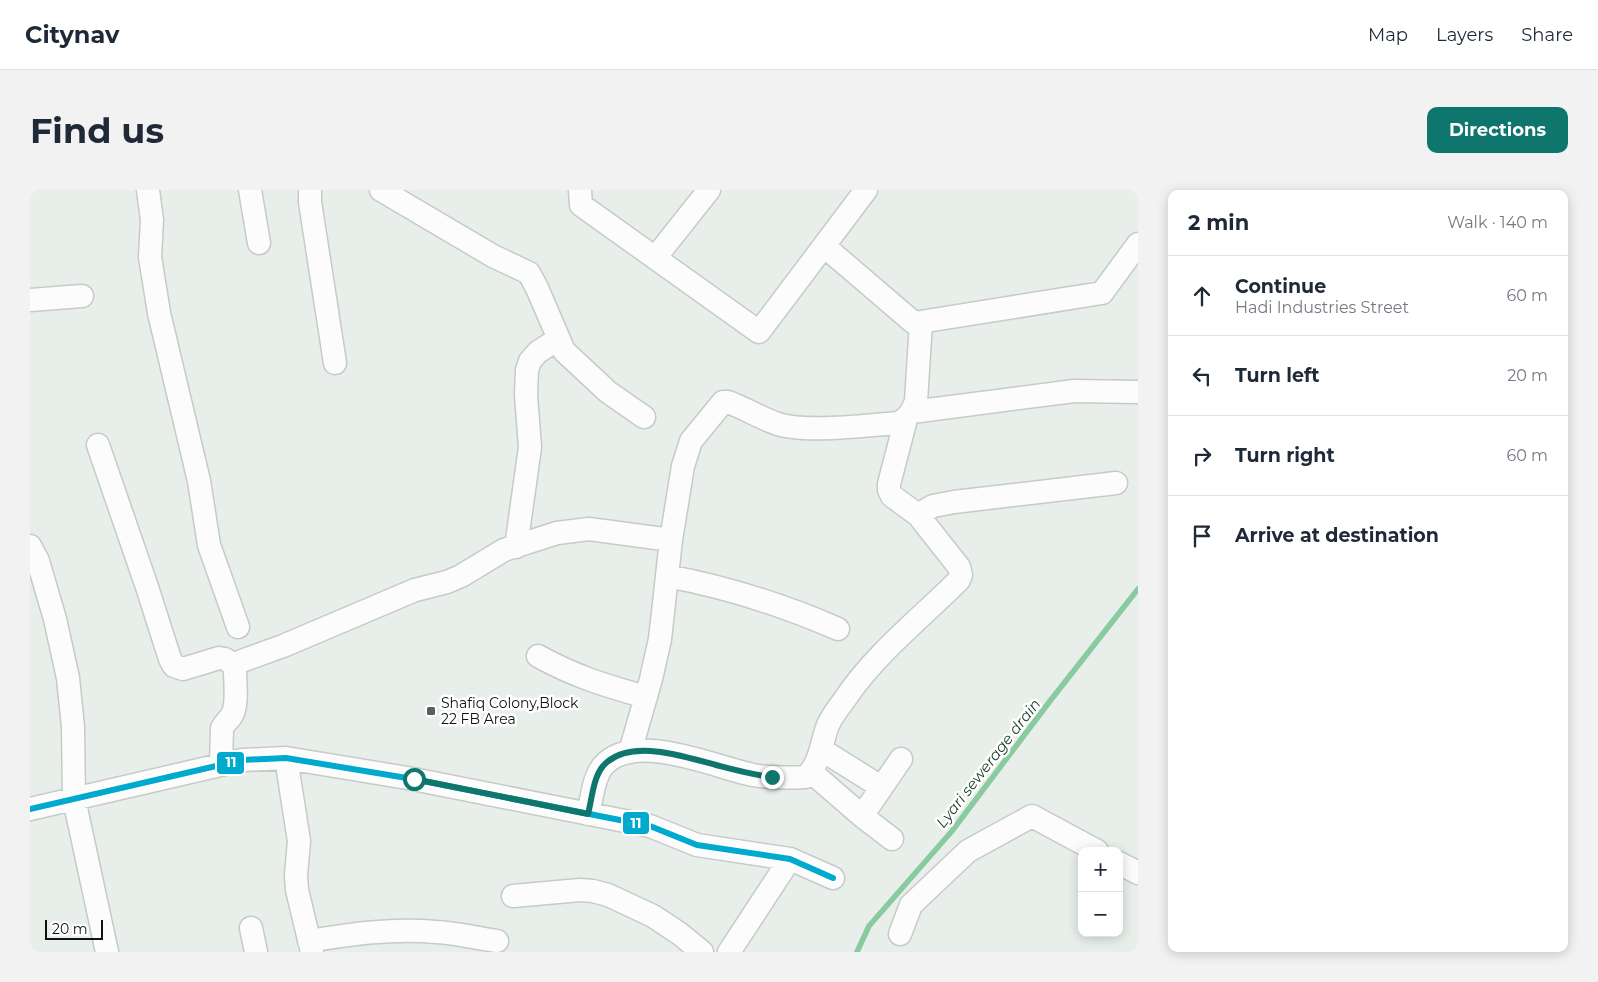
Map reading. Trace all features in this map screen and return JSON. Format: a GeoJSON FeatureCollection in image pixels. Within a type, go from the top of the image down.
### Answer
{"type":"FeatureCollection","features":[{"type":"Feature","properties":{"kind":"street"},"geometry":{"type":"LineString","coordinates":[[148,190],[153,230],[150,258],[159,313],[199,481],[209,545],[238,627]]}},
{"type":"Feature","properties":{"kind":"street"},"geometry":{"type":"LineString","coordinates":[[250,190],[259,243]]}},
{"type":"Feature","properties":{"kind":"street"},"geometry":{"type":"LineString","coordinates":[[310,190],[310,202],[336,364]]}},
{"type":"Feature","properties":{"kind":"street"},"geometry":{"type":"LineString","coordinates":[[381,190],[493,256],[529,273],[538,288],[564,351],[608,392],[644,417]]}},
{"type":"Feature","properties":{"kind":"street"},"geometry":{"type":"LineString","coordinates":[[580,190],[581,205],[759,332],[866,190]]}},
{"type":"Feature","properties":{"kind":"street"},"geometry":{"type":"LineString","coordinates":[[656,258],[709,190]]}},
{"type":"Feature","properties":{"kind":"street"},"geometry":{"type":"LineString","coordinates":[[824,246],[914,323],[1102,293],[1138,244]]}},
{"type":"Feature","properties":{"kind":"street"},"geometry":{"type":"LineString","coordinates":[[30,300],[82,296]]}},
{"type":"Feature","properties":{"kind":"street"},"geometry":{"type":"LineString","coordinates":[[588,814],[598,774],[604,766],[616,757],[630,752],[670,753],[752,775],[806,777],[811,772],[822,750],[828,725],[846,697],[878,659],[959,580],[961,575],[959,567],[918,515],[892,496],[889,490],[889,484],[909,416],[916,401],[920,322]]}},
{"type":"Feature","properties":{"kind":"street"},"geometry":{"type":"LineString","coordinates":[[516,547],[530,447],[526,395],[527,370],[530,361],[538,352],[558,340]]}},
{"type":"Feature","properties":{"kind":"street"},"geometry":{"type":"LineString","coordinates":[[630,752],[660,639],[683,466],[692,441],[723,402],[728,402],[775,423],[816,428],[899,423],[909,416],[1074,391],[1138,392]]}},
{"type":"Feature","properties":{"kind":"street"},"geometry":{"type":"LineString","coordinates":[[98,444],[170,659],[174,666],[183,669],[219,658],[225,659],[236,666]]}},
{"type":"Feature","properties":{"kind":"street"},"geometry":{"type":"LineString","coordinates":[[918,515],[933,506],[954,502],[1116,483]]}},
{"type":"Feature","properties":{"kind":"street"},"geometry":{"type":"LineString","coordinates":[[221,765],[223,726],[232,716],[235,708],[236,666],[239,662],[283,646],[415,590],[454,579],[504,550],[557,534],[589,529],[672,540]]}},
{"type":"Feature","properties":{"kind":"street"},"geometry":{"type":"LineString","coordinates":[[30,546],[38,561],[55,619],[68,678],[72,727],[74,800],[107,952]]}},
{"type":"Feature","properties":{"kind":"street"},"geometry":{"type":"LineString","coordinates":[[667,576],[705,583],[759,599],[806,615],[838,630]]}},
{"type":"Feature","properties":{"kind":"street"},"geometry":{"type":"LineString","coordinates":[[538,656],[558,668],[592,682],[646,697]]}},
{"type":"Feature","properties":{"kind":"street"},"geometry":{"type":"LineString","coordinates":[[822,750],[881,787]]}},
{"type":"Feature","properties":{"kind":"street"},"geometry":{"type":"LineString","coordinates":[[30,809],[242,760],[286,758],[414,779],[650,826],[697,845],[790,859],[833,878]]}},
{"type":"Feature","properties":{"kind":"street"},"geometry":{"type":"LineString","coordinates":[[286,758],[299,841],[296,875],[297,890],[310,947],[358,933],[408,931],[436,932],[496,941]]}},
{"type":"Feature","properties":{"kind":"street"},"geometry":{"type":"LineString","coordinates":[[862,816],[901,759]]}},
{"type":"Feature","properties":{"kind":"street"},"geometry":{"type":"LineString","coordinates":[[811,772],[892,839]]}},
{"type":"Feature","properties":{"kind":"street"},"geometry":{"type":"LineString","coordinates":[[900,934],[911,905],[968,851],[1032,816],[1090,847]]}},
{"type":"Feature","properties":{"kind":"street"},"geometry":{"type":"LineString","coordinates":[[729,952],[790,859]]}},
{"type":"Feature","properties":{"kind":"street"},"geometry":{"type":"LineString","coordinates":[[1123,865],[1138,873]]}},
{"type":"Feature","properties":{"kind":"street"},"geometry":{"type":"LineString","coordinates":[[513,896],[593,890],[653,916],[702,952]]}},
{"type":"Feature","properties":{"kind":"street"},"geometry":{"type":"LineString","coordinates":[[251,928],[256,952]]}},
{"type":"Feature","properties":{"kind":"waterway","name":"Lyari sewerage drain"},"geometry":{"type":"LineString","coordinates":[[857,952],[869,926],[952,831],[1050,701],[1138,589]]}},
{"type":"Feature","properties":{"kind":"transit line","name":"11"},"geometry":{"type":"LineString","coordinates":[[30,809],[242,760],[286,758],[413,779],[650,826],[697,845],[790,859],[833,878]]}},
{"type":"Feature","properties":{"kind":"place","name":"Shafiq Colony,Block 22 FB Area"},"geometry":{"type":"Point","coordinates":[431,711]}},
{"type":"Feature","properties":{"kind":"route"},"geometry":{"type":"LineString","coordinates":[[414,779],[588,814],[598,774],[604,766],[616,757],[630,752],[670,753],[752,775],[772,777]]}}]}
